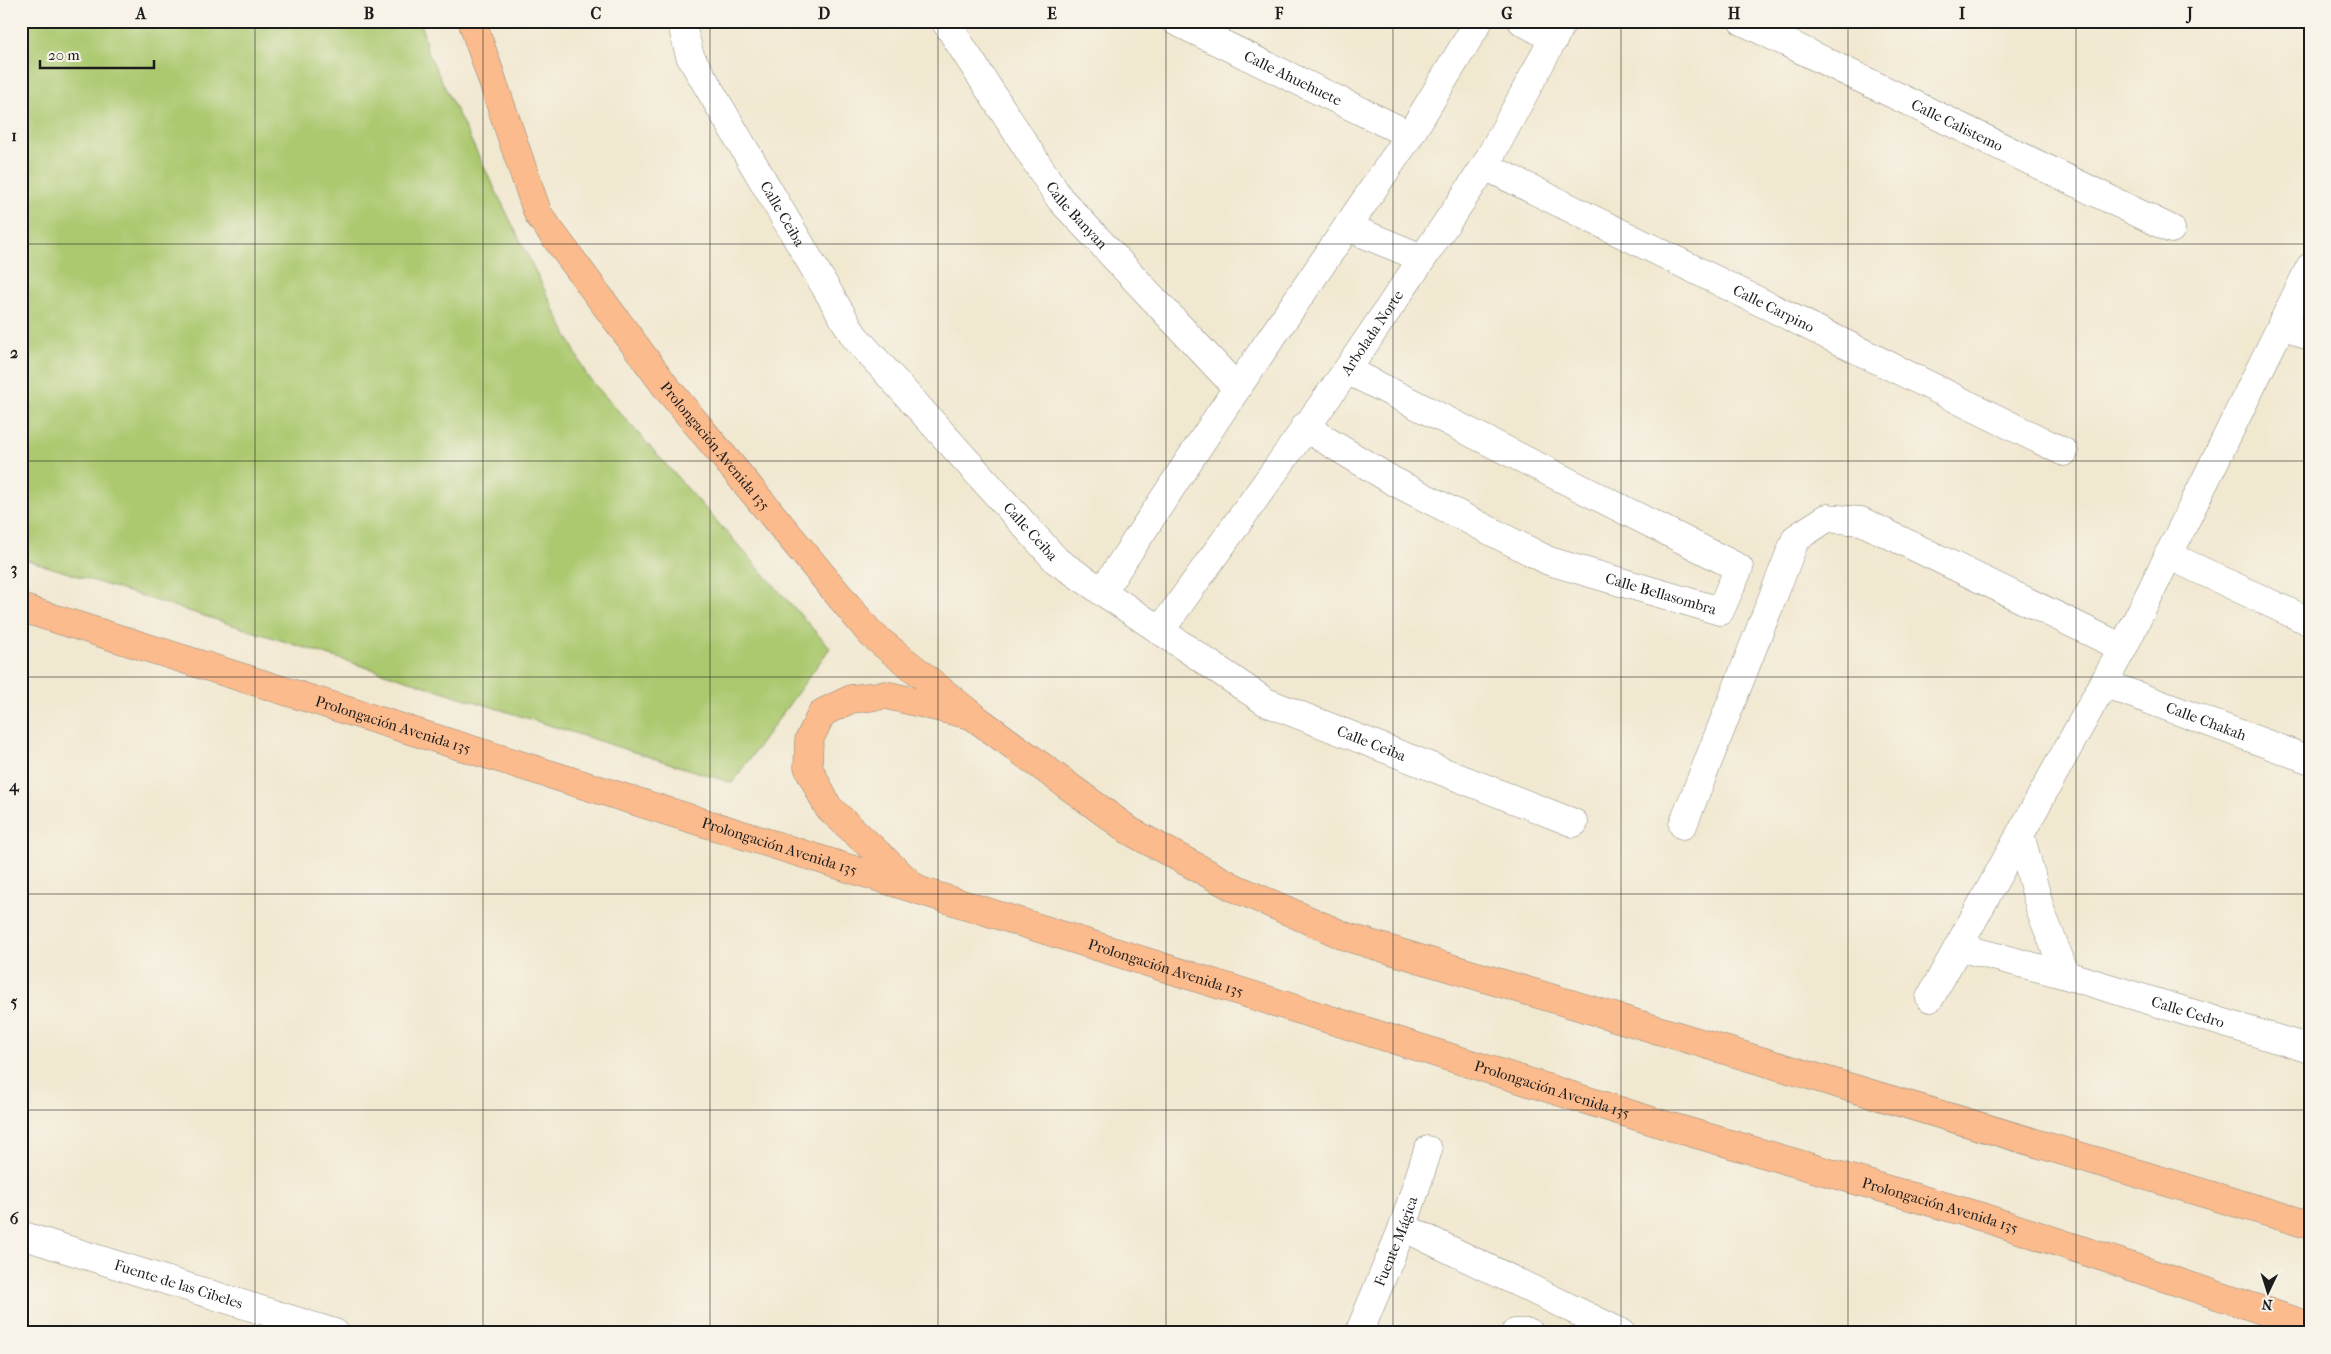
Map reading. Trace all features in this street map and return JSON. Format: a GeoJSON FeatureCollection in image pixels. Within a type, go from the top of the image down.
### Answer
{"type":"FeatureCollection","features":[{"type":"Feature","properties":{"kind":"main road","name":"Prolongación Avenida 135"},"geometry":{"type":"LineString","coordinates":[[472,21],[538,214],[666,387],[871,634],[974,716],[1130,831],[1233,886],[1347,937],[2310,1224]]}},
{"type":"Feature","properties":{"kind":"main road","name":"Prolongación Avenida 135"},"geometry":{"type":"LineString","coordinates":[[21,608],[1665,1125],[1982,1217],[2310,1326]]}},
{"type":"Feature","properties":{"kind":"main road"},"geometry":{"type":"LineString","coordinates":[[918,890],[828,807],[808,767],[809,740],[822,713],[851,699],[886,695],[974,716]]}},
{"type":"Feature","properties":{"kind":"street","name":"Calle Ceiba"},"geometry":{"type":"LineString","coordinates":[[681,21],[690,56],[854,336],[1057,561],[1266,702],[1574,823]]}},
{"type":"Feature","properties":{"kind":"street","name":"Calle Banyan"},"geometry":{"type":"LineString","coordinates":[[946,21],[1060,199],[1237,388]]}},
{"type":"Feature","properties":{"kind":"street","name":"Calle Ahuehuete"},"geometry":{"type":"LineString","coordinates":[[1175,21],[1410,135]]}},
{"type":"Feature","properties":{"kind":"street"},"geometry":{"type":"LineString","coordinates":[[1102,592],[1237,388],[1410,135],[1479,21]]}},
{"type":"Feature","properties":{"kind":"street"},"geometry":{"type":"LineString","coordinates":[[1522,21],[1558,30]]}},
{"type":"Feature","properties":{"kind":"street","name":"Calle Calistemo"},"geometry":{"type":"LineString","coordinates":[[1742,21],[2172,229]]}},
{"type":"Feature","properties":{"kind":"street","name":"Arbolada Norte"},"geometry":{"type":"LineString","coordinates":[[1160,631],[1304,427],[1347,370],[1484,166],[1558,30]]}},
{"type":"Feature","properties":{"kind":"street","name":"Calle Carpino"},"geometry":{"type":"LineString","coordinates":[[1484,166],[2064,452]]}},
{"type":"Feature","properties":{"kind":"street"},"geometry":{"type":"LineString","coordinates":[[1347,227],[1422,258]]}},
{"type":"Feature","properties":{"kind":"street"},"geometry":{"type":"LineString","coordinates":[[1930,998],[2123,648],[2310,267]]}},
{"type":"Feature","properties":{"kind":"street"},"geometry":{"type":"LineString","coordinates":[[2282,323],[2310,337]]}},
{"type":"Feature","properties":{"kind":"street","name":"Calle Bellasombra"},"geometry":{"type":"LineString","coordinates":[[1304,427],[1393,480],[1549,561],[1720,610],[1738,568],[1347,370]]}},
{"type":"Feature","properties":{"kind":"street"},"geometry":{"type":"LineString","coordinates":[[1683,825],[1796,538],[1827,518],[1861,521],[2123,648]]}},
{"type":"Feature","properties":{"kind":"street"},"geometry":{"type":"LineString","coordinates":[[2168,555],[2310,622]]}},
{"type":"Feature","properties":{"kind":"street","name":"Calle Chakah"},"geometry":{"type":"LineString","coordinates":[[2103,683],[2310,760]]}},
{"type":"Feature","properties":{"kind":"street"},"geometry":{"type":"LineString","coordinates":[[2020,834],[2042,912],[2066,975]]}},
{"type":"Feature","properties":{"kind":"street","name":"Calle Cedro"},"geometry":{"type":"LineString","coordinates":[[1958,947],[2066,975],[2310,1049]]}},
{"type":"Feature","properties":{"kind":"street","name":"Fuente Mágica"},"geometry":{"type":"LineString","coordinates":[[1359,1333],[1403,1227],[1428,1150]]}},
{"type":"Feature","properties":{"kind":"street"},"geometry":{"type":"LineString","coordinates":[[1403,1227],[1622,1333]]}},
{"type":"Feature","properties":{"kind":"street","name":"Fuente de las Cibeles"},"geometry":{"type":"LineString","coordinates":[[21,1235],[335,1333]]}},
{"type":"Feature","properties":{"kind":"street"},"geometry":{"type":"LineString","coordinates":[[1515,1333],[1530,1333]]}},
{"type":"Feature","properties":{"kind":"green space"},"geometry":{"type":"Polygon","coordinates":[[[21,21],[421,21],[427,51],[587,376],[830,648],[732,783],[21,558],[21,21]]]}}]}
